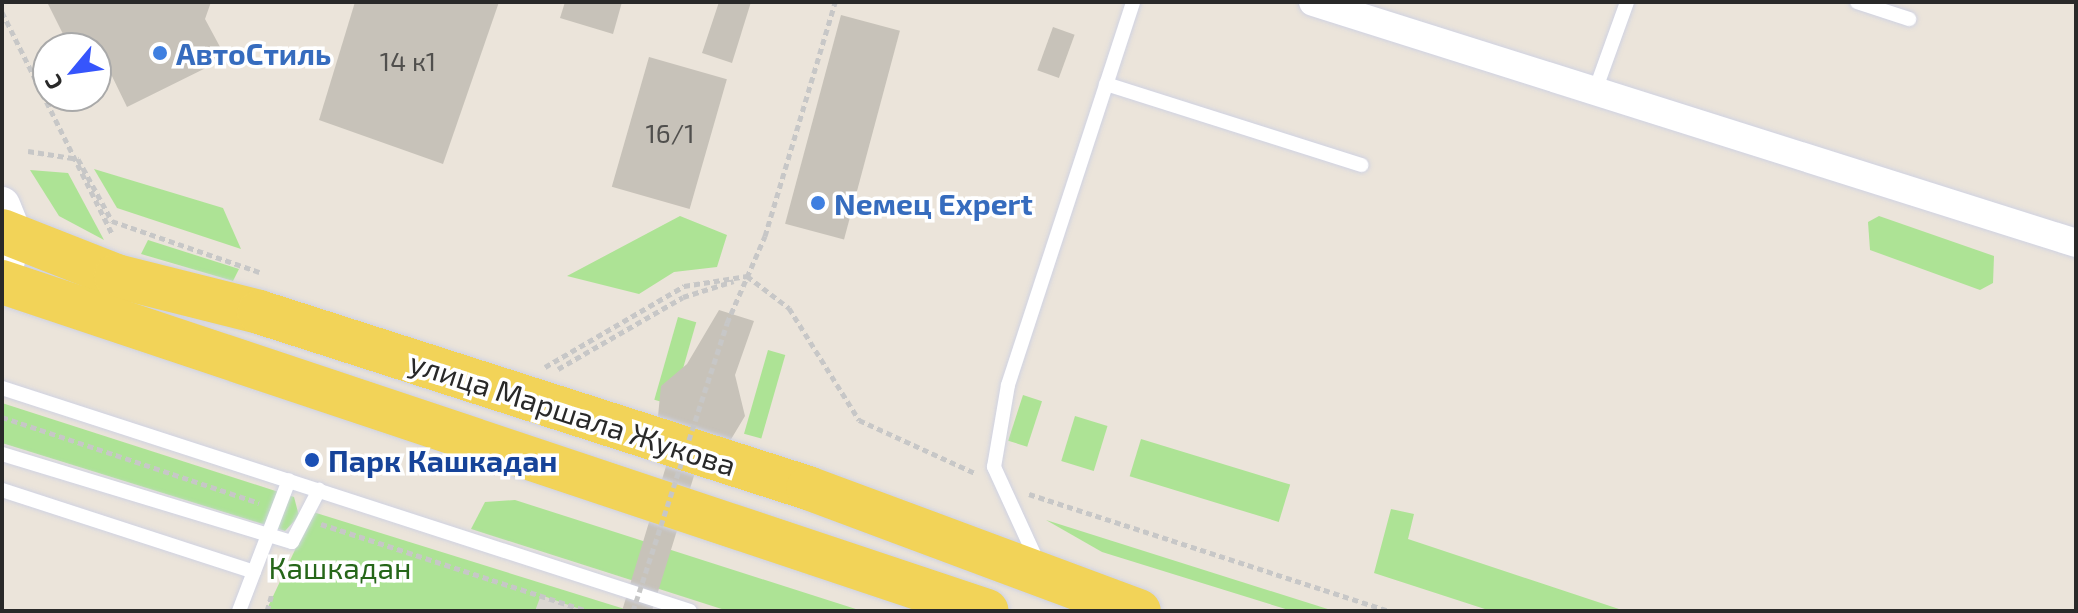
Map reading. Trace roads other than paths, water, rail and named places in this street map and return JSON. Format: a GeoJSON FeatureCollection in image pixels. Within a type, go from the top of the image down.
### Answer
{"type":"FeatureCollection","features":[{"type":"Feature","properties":{"kind":"main road","name":"улица Маршала Жукова"},"geometry":{"type":"LineString","coordinates":[[6,223],[116,276],[259,312],[808,488],[1046,582],[1139,611]]}},
{"type":"Feature","properties":{"kind":"main road","name":"улица Маршала Жукова"},"geometry":{"type":"LineString","coordinates":[[2,281],[987,611]]}},
{"type":"Feature","properties":{"kind":"street"},"geometry":{"type":"LineString","coordinates":[[1313,2],[2076,243]]}},
{"type":"Feature","properties":{"kind":"street"},"geometry":{"type":"LineString","coordinates":[[2,281],[6,223]]}},
{"type":"Feature","properties":{"kind":"lane"},"geometry":{"type":"LineString","coordinates":[[1046,582],[994,467],[1008,385],[1133,2]]}},
{"type":"Feature","properties":{"kind":"lane"},"geometry":{"type":"LineString","coordinates":[[1595,91],[1627,2]]}},
{"type":"Feature","properties":{"kind":"lane"},"geometry":{"type":"LineString","coordinates":[[1857,2],[1909,19]]}},
{"type":"Feature","properties":{"kind":"lane"},"geometry":{"type":"LineString","coordinates":[[1106,84],[1361,165]]}},
{"type":"Feature","properties":{"kind":"lane"},"geometry":{"type":"LineString","coordinates":[[2,388],[690,611]]}},
{"type":"Feature","properties":{"kind":"lane"},"geometry":{"type":"LineString","coordinates":[[2,454],[292,542],[319,490]]}},
{"type":"Feature","properties":{"kind":"lane"},"geometry":{"type":"LineString","coordinates":[[239,611],[289,480]]}},
{"type":"Feature","properties":{"kind":"lane"},"geometry":{"type":"LineString","coordinates":[[2,490],[254,572]]}},
{"type":"Feature","properties":{"kind":"place","name":"АвтоСтиль"},"geometry":{"type":"Point","coordinates":[160,53]}},
{"type":"Feature","properties":{"kind":"place","name":"Nемец Expert"},"geometry":{"type":"Point","coordinates":[818,203]}},
{"type":"Feature","properties":{"kind":"place","name":"Парк Кашкадан"},"geometry":{"type":"Point","coordinates":[312,460]}},
{"type":"Feature","properties":{"kind":"park label","name":"Кашкадан"},"geometry":{"type":"Point","coordinates":[340,567]}}]}
